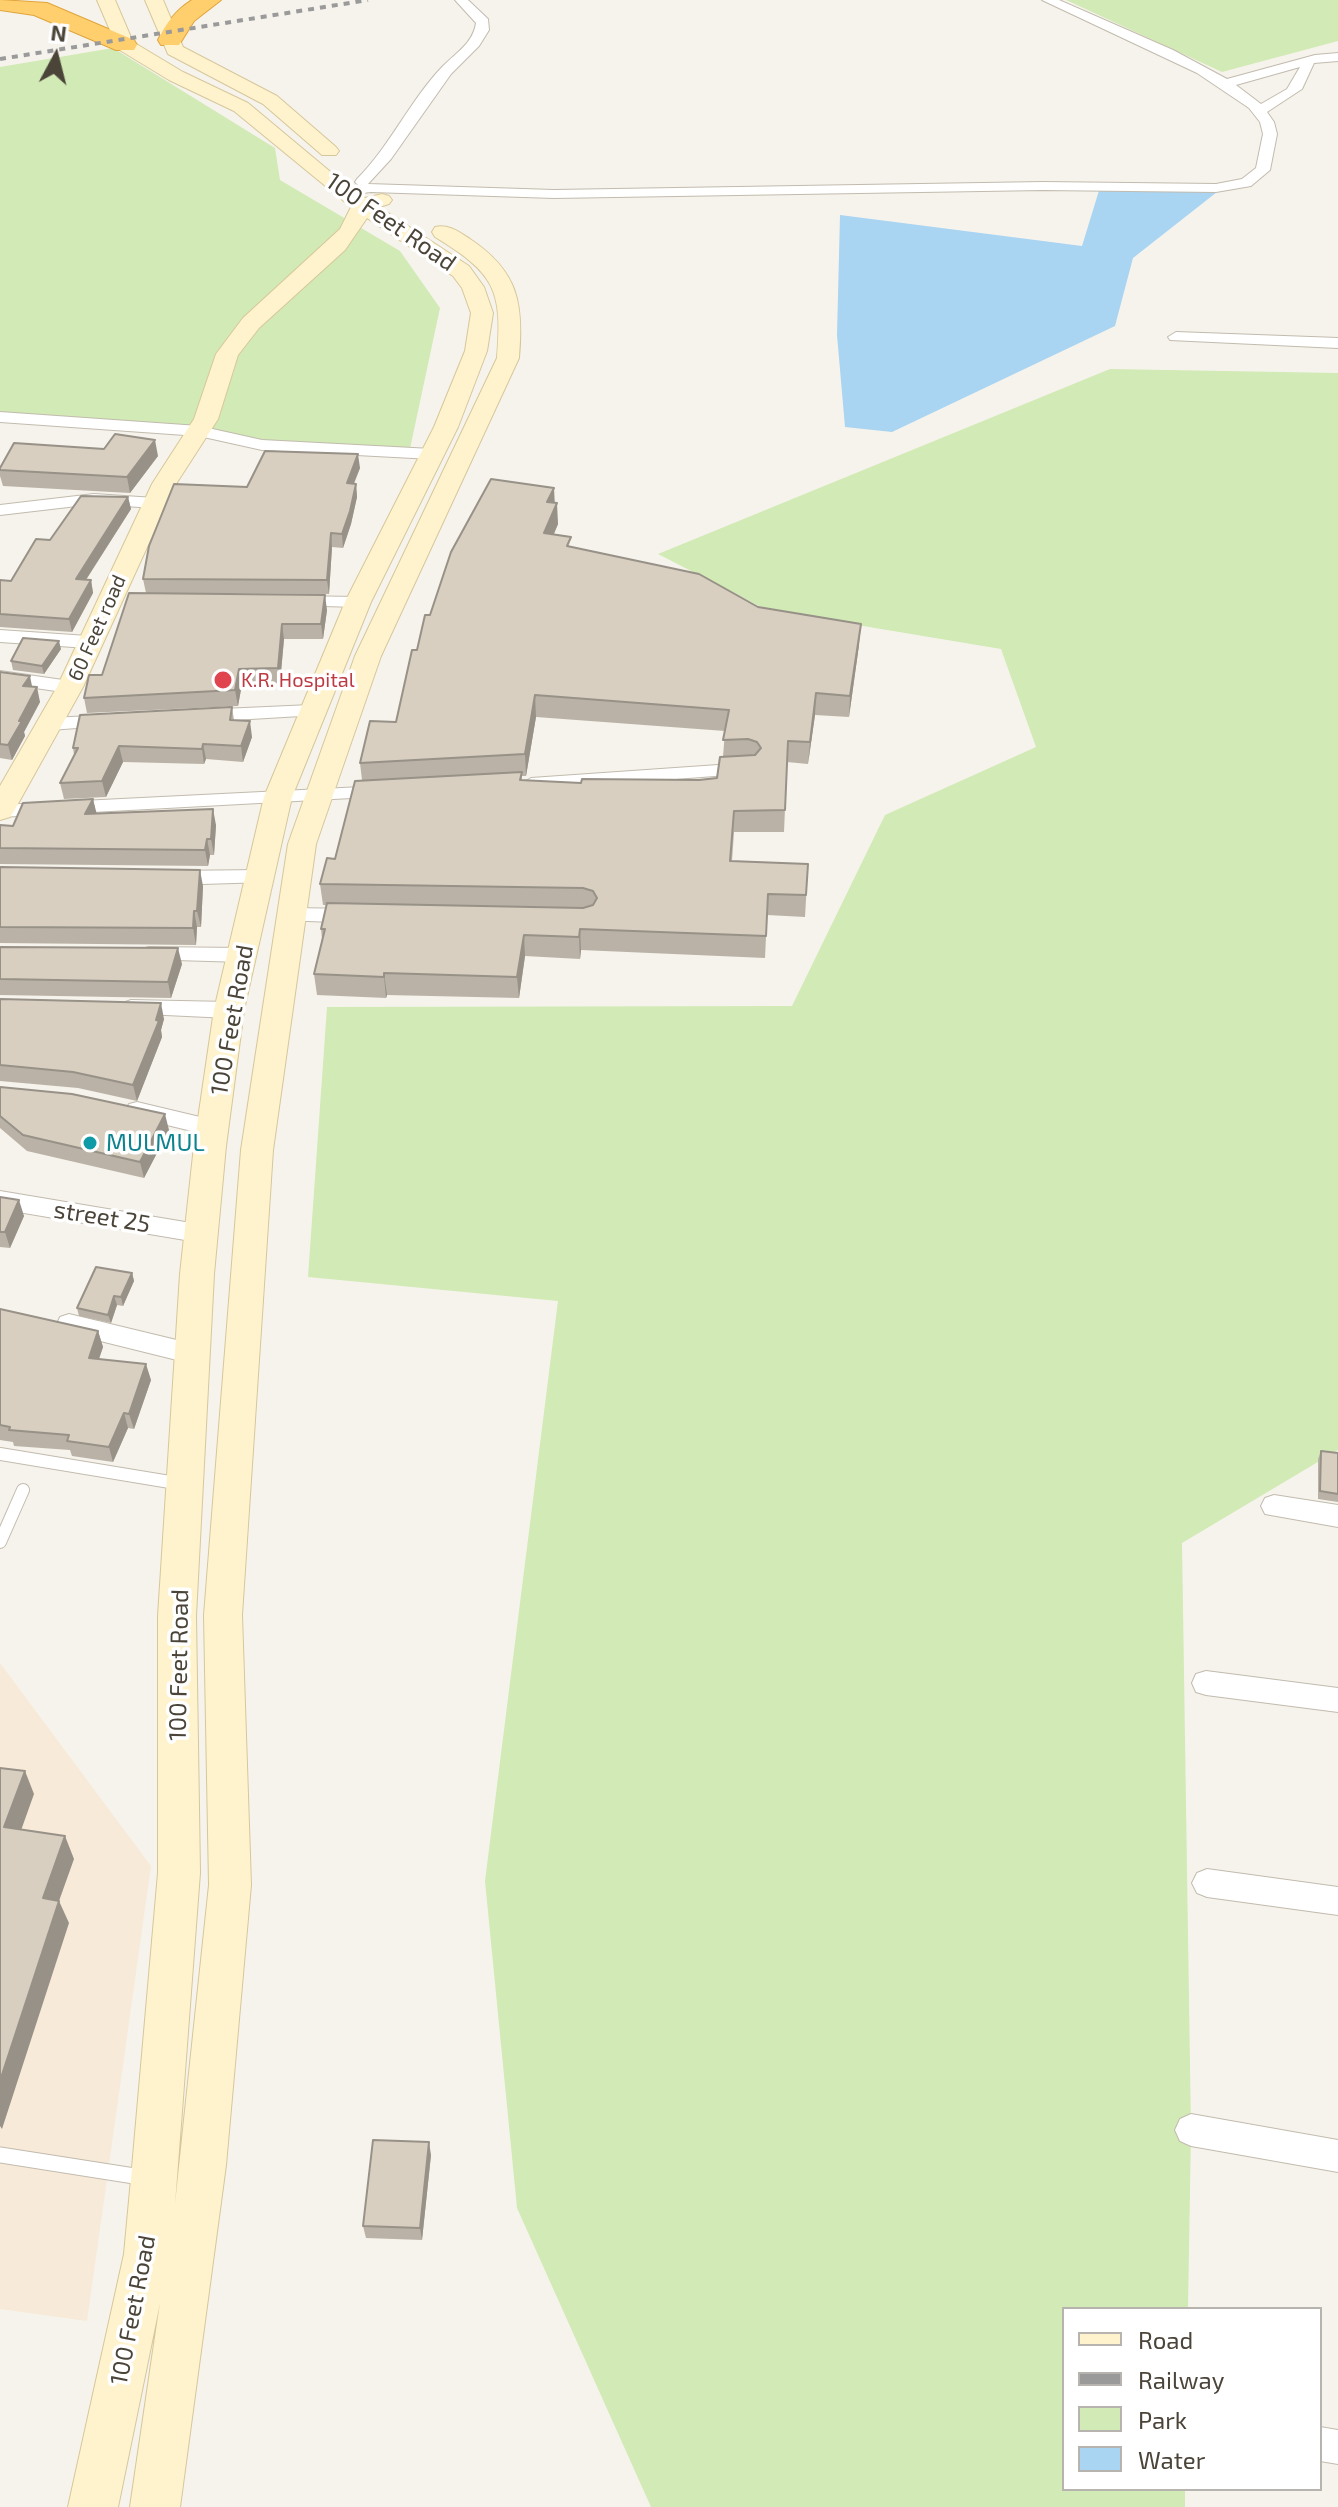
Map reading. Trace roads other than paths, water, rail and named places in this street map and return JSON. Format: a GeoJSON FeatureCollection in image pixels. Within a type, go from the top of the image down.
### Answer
{"type":"FeatureCollection","features":[{"type":"Feature","properties":{"kind":"highway"},"geometry":{"type":"LineString","coordinates":[[0,2],[24,0]]}},
{"type":"Feature","properties":{"kind":"highway"},"geometry":{"type":"LineString","coordinates":[[170,40],[178,23],[189,11],[209,0]]}},
{"type":"Feature","properties":{"kind":"highway"},"geometry":{"type":"LineString","coordinates":[[0,2],[39,8],[125,45]]}},
{"type":"Feature","properties":{"kind":"street"},"geometry":{"type":"LineString","coordinates":[[106,0],[125,45]]}},
{"type":"Feature","properties":{"kind":"street"},"geometry":{"type":"LineString","coordinates":[[154,0],[170,40]]}},
{"type":"Feature","properties":{"kind":"street"},"geometry":{"type":"LineString","coordinates":[[365,193],[440,79],[480,36],[483,22],[461,0]]}},
{"type":"Feature","properties":{"kind":"street"},"geometry":{"type":"LineString","coordinates":[[365,193],[554,194],[1043,186],[1216,188],[1246,183],[1263,170],[1270,139],[1267,122],[1260,110],[1227,83],[1048,0]]}},
{"type":"Feature","properties":{"kind":"street","name":"100 Feet Road"},"geometry":{"type":"LineString","coordinates":[[155,2507],[204,2149],[230,1885],[224,1599],[257,1150],[302,844],[368,656],[508,358],[512,318],[505,286],[490,265],[464,245],[365,193],[289,114],[270,100],[175,50],[170,40]]}},
{"type":"Feature","properties":{"kind":"street","name":"100 Feet Road"},"geometry":{"type":"LineString","coordinates":[[93,2507],[147,2254],[154,2179],[179,1873],[177,1616],[193,1354],[213,1128],[229,1010],[278,797],[358,602],[432,454],[476,351],[482,313],[473,287],[461,271],[365,193],[241,107],[176,76],[125,45]]}},
{"type":"Feature","properties":{"kind":"street"},"geometry":{"type":"LineString","coordinates":[[1227,83],[1308,61],[1338,57]]}},
{"type":"Feature","properties":{"kind":"street"},"geometry":{"type":"LineString","coordinates":[[1260,110],[1295,91],[1305,76],[1308,61]]}},
{"type":"Feature","properties":{"kind":"street","name":"60 Feet road"},"geometry":{"type":"LineString","coordinates":[[3,802],[70,687],[88,642],[115,601],[155,503],[211,406],[220,369],[237,339],[349,232],[365,193]]}},
{"type":"Feature","properties":{"kind":"street"},"geometry":{"type":"LineString","coordinates":[[1176,337],[1338,343]]}},
{"type":"Feature","properties":{"kind":"street"},"geometry":{"type":"LineString","coordinates":[[0,417],[262,445],[432,454]]}},
{"type":"Feature","properties":{"kind":"street"},"geometry":{"type":"LineString","coordinates":[[0,510],[94,499],[155,503]]}},
{"type":"Feature","properties":{"kind":"street"},"geometry":{"type":"LineString","coordinates":[[275,601],[358,602]]}},
{"type":"Feature","properties":{"kind":"street"},"geometry":{"type":"LineString","coordinates":[[0,636],[88,642]]}},
{"type":"Feature","properties":{"kind":"street"},"geometry":{"type":"LineString","coordinates":[[0,677],[70,687]]}},
{"type":"Feature","properties":{"kind":"street"},"geometry":{"type":"LineString","coordinates":[[188,717],[311,711]]}},
{"type":"Feature","properties":{"kind":"street"},"geometry":{"type":"LineString","coordinates":[[50,724],[126,720]]}},
{"type":"Feature","properties":{"kind":"street"},"geometry":{"type":"LineString","coordinates":[[504,786],[747,769]]}},
{"type":"Feature","properties":{"kind":"street"},"geometry":{"type":"LineString","coordinates":[[3,802],[278,797],[396,791]]}},
{"type":"Feature","properties":{"kind":"street"},"geometry":{"type":"LineString","coordinates":[[147,877],[260,877]]}},
{"type":"Feature","properties":{"kind":"street"},"geometry":{"type":"LineString","coordinates":[[291,915],[383,917]]}},
{"type":"Feature","properties":{"kind":"street"},"geometry":{"type":"LineString","coordinates":[[121,954],[243,955]]}},
{"type":"Feature","properties":{"kind":"street"},"geometry":{"type":"LineString","coordinates":[[107,1007],[229,1010]]}},
{"type":"Feature","properties":{"kind":"street"},"geometry":{"type":"LineString","coordinates":[[113,1105],[213,1128]]}},
{"type":"Feature","properties":{"kind":"street","name":"street 25"},"geometry":{"type":"LineString","coordinates":[[0,1200],[203,1234]]}},
{"type":"Feature","properties":{"kind":"street"},"geometry":{"type":"LineString","coordinates":[[51,1321],[193,1354]]}},
{"type":"Feature","properties":{"kind":"street"},"geometry":{"type":"LineString","coordinates":[[1274,1506],[1338,1516]]}},
{"type":"Feature","properties":{"kind":"street"},"geometry":{"type":"LineString","coordinates":[[1206,1683],[1338,1700]]}},
{"type":"Feature","properties":{"kind":"street"},"geometry":{"type":"LineString","coordinates":[[178,1783],[228,1775]]}},
{"type":"Feature","properties":{"kind":"street"},"geometry":{"type":"LineString","coordinates":[[1207,1883],[1338,1901]]}},
{"type":"Feature","properties":{"kind":"street"},"geometry":{"type":"LineString","coordinates":[[1191,2130],[1338,2156]]}},
{"type":"Feature","properties":{"kind":"lane"},"geometry":{"type":"LineString","coordinates":[[0,1454],[185,1485]]}},
{"type":"Feature","properties":{"kind":"lane"},"geometry":{"type":"LineString","coordinates":[[0,1542],[23,1490]]}},
{"type":"Feature","properties":{"kind":"lane"},"geometry":{"type":"LineString","coordinates":[[0,2155],[154,2179]]}},
{"type":"Feature","properties":{"kind":"water"},"geometry":{"type":"Polygon","coordinates":[[[1101,184],[1104,187],[1217,192],[1133,258],[1115,326],[892,432],[845,427],[837,335],[840,215],[1082,246],[1101,184]]]}},
{"type":"Feature","properties":{"kind":"railway"},"geometry":{"type":"LineString","coordinates":[[0,59],[368,0]]}},
{"type":"Feature","properties":{"kind":"place","name":"K.R. Hospital"},"geometry":{"type":"Point","coordinates":[223,680]}},
{"type":"Feature","properties":{"kind":"place","name":"MULMUL"},"geometry":{"type":"Point","coordinates":[90,1143]}}]}
